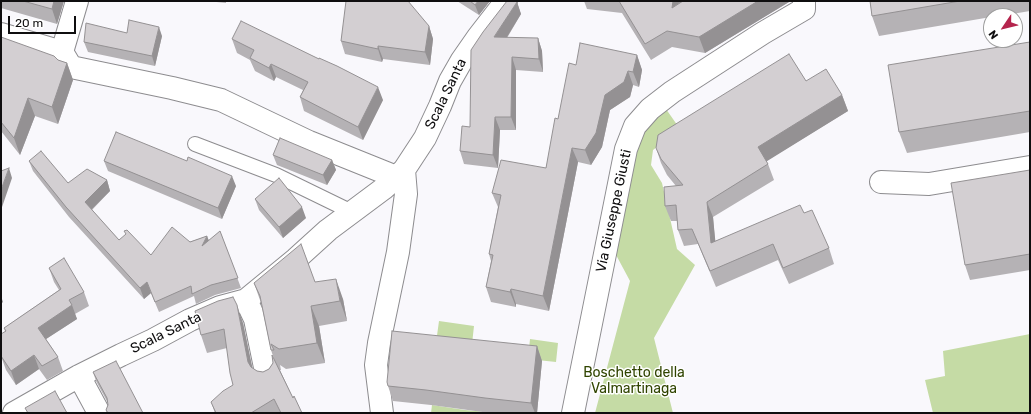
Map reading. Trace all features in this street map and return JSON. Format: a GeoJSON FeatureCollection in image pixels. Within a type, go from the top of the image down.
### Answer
{"type":"FeatureCollection","features":[{"type":"Feature","properties":{"kind":"street"},"geometry":{"type":"LineString","coordinates":[[62,52],[77,1]]}},
{"type":"Feature","properties":{"kind":"street","name":"Scala Santa"},"geometry":{"type":"LineString","coordinates":[[14,413],[79,376],[190,320],[220,307],[246,300],[296,259],[328,230],[383,189],[400,174],[425,138],[450,80],[478,37],[506,1]]}},
{"type":"Feature","properties":{"kind":"street","name":"Via Giuseppe Giusti"},"geometry":{"type":"LineString","coordinates":[[573,413],[626,149],[635,126],[650,108],[672,92],[762,33],[804,9],[804,1]]}},
{"type":"Feature","properties":{"kind":"street"},"geometry":{"type":"LineString","coordinates":[[1,34],[62,52],[71,67],[221,100],[309,142],[400,174],[406,194],[398,252],[379,343],[376,365],[382,413]]}},
{"type":"Feature","properties":{"kind":"street"},"geometry":{"type":"LineString","coordinates":[[881,182],[930,184],[1030,167]]}},
{"type":"Feature","properties":{"kind":"street"},"geometry":{"type":"LineString","coordinates":[[246,300],[255,319],[267,377]]}},
{"type":"Feature","properties":{"kind":"street"},"geometry":{"type":"LineString","coordinates":[[79,376],[99,413]]}},
{"type":"Feature","properties":{"kind":"lane"},"geometry":{"type":"LineString","coordinates":[[195,144],[276,175],[352,212]]}},
{"type":"Feature","properties":{"kind":"green space","name":"Boschetto della Valmartinaga"},"geometry":{"type":"Polygon","coordinates":[[[666,109],[680,129],[653,150],[651,165],[662,183],[677,249],[695,265],[654,338],[673,413],[595,413],[630,281],[615,253],[632,154],[646,128],[666,109]]]}},
{"type":"Feature","properties":{"kind":"green space"},"geometry":{"type":"Polygon","coordinates":[[[439,321],[474,326],[471,353],[435,350],[439,321]]]}},
{"type":"Feature","properties":{"kind":"green space"},"geometry":{"type":"Polygon","coordinates":[[[1030,334],[1030,413],[933,413],[925,380],[945,376],[943,351],[1030,334]]]}},
{"type":"Feature","properties":{"kind":"green space"},"geometry":{"type":"Polygon","coordinates":[[[530,339],[558,343],[556,362],[528,359],[530,339]]]}},
{"type":"Feature","properties":{"kind":"green space"},"geometry":{"type":"Polygon","coordinates":[[[432,405],[465,410],[497,413],[431,413],[432,405]]]}},
{"type":"Feature","properties":{"kind":"building"},"geometry":{"type":"Polygon","coordinates":[[[23,1],[54,1],[52,9],[23,1]]]}},
{"type":"Feature","properties":{"kind":"building"},"geometry":{"type":"Polygon","coordinates":[[[346,1],[408,1],[429,26],[425,52],[378,46],[378,49],[341,41],[346,1]]]}},
{"type":"Feature","properties":{"kind":"building"},"geometry":{"type":"Polygon","coordinates":[[[470,1],[478,1],[475,5],[470,1]]]}},
{"type":"Feature","properties":{"kind":"building"},"geometry":{"type":"Polygon","coordinates":[[[507,1],[517,2],[494,37],[538,38],[539,59],[512,57],[511,117],[495,117],[493,155],[460,151],[462,126],[470,127],[471,50],[507,1]]]}},
{"type":"Feature","properties":{"kind":"building"},"geometry":{"type":"Polygon","coordinates":[[[619,1],[673,1],[672,8],[683,1],[758,1],[699,37],[667,31],[645,44],[619,1]]]}},
{"type":"Feature","properties":{"kind":"building"},"geometry":{"type":"Polygon","coordinates":[[[870,1],[960,1],[872,16],[870,1]]]}},
{"type":"Feature","properties":{"kind":"building"},"geometry":{"type":"Polygon","coordinates":[[[129,20],[159,27],[152,56],[84,42],[86,23],[127,33],[129,20]]]}},
{"type":"Feature","properties":{"kind":"building"},"geometry":{"type":"Polygon","coordinates":[[[241,21],[378,87],[358,127],[300,97],[308,82],[271,64],[269,68],[250,58],[254,50],[232,39],[241,21]]]}},
{"type":"Feature","properties":{"kind":"building"},"geometry":{"type":"Polygon","coordinates":[[[1,37],[54,56],[58,60],[67,63],[52,107],[28,98],[14,138],[1,122],[1,37]]]}},
{"type":"Feature","properties":{"kind":"building"},"geometry":{"type":"Polygon","coordinates":[[[1030,42],[1030,111],[899,132],[888,65],[993,48],[1023,48],[1023,43],[1030,42]]]}},
{"type":"Feature","properties":{"kind":"building"},"geometry":{"type":"Polygon","coordinates":[[[580,43],[637,55],[633,72],[628,71],[624,82],[605,95],[596,133],[585,150],[572,148],[543,296],[511,289],[510,292],[486,287],[493,255],[489,254],[501,195],[492,193],[501,160],[546,168],[555,118],[558,119],[569,63],[576,65],[580,43]]]}},
{"type":"Feature","properties":{"kind":"building"},"geometry":{"type":"Polygon","coordinates":[[[789,54],[806,81],[826,69],[842,95],[758,147],[768,164],[707,202],[711,243],[800,205],[804,213],[812,210],[829,248],[783,268],[773,244],[710,271],[692,229],[678,230],[676,205],[665,206],[664,187],[683,185],[661,159],[656,148],[658,135],[789,54]]]}},
{"type":"Feature","properties":{"kind":"building"},"geometry":{"type":"Polygon","coordinates":[[[116,132],[187,161],[188,157],[232,176],[218,208],[104,161],[116,132]]]}},
{"type":"Feature","properties":{"kind":"building"},"geometry":{"type":"Polygon","coordinates":[[[280,138],[332,160],[323,175],[273,155],[280,138]]]}},
{"type":"Feature","properties":{"kind":"building"},"geometry":{"type":"Polygon","coordinates":[[[41,151],[68,183],[87,169],[107,180],[85,202],[119,240],[126,234],[124,231],[127,230],[151,255],[172,227],[190,242],[207,236],[202,246],[220,231],[238,278],[211,285],[192,294],[191,286],[155,302],[147,282],[140,288],[66,207],[29,161],[41,151]]]}},
{"type":"Feature","properties":{"kind":"building"},"geometry":{"type":"Polygon","coordinates":[[[9,168],[1,190],[1,171],[9,168]]]}},
{"type":"Feature","properties":{"kind":"building"},"geometry":{"type":"Polygon","coordinates":[[[1030,170],[1030,254],[965,265],[951,183],[1030,170]]]}},
{"type":"Feature","properties":{"kind":"building"},"geometry":{"type":"Polygon","coordinates":[[[279,178],[302,207],[279,227],[255,199],[279,178]]]}},
{"type":"Feature","properties":{"kind":"building"},"geometry":{"type":"Polygon","coordinates":[[[301,244],[315,282],[336,279],[340,301],[311,306],[317,343],[279,349],[271,344],[274,350],[271,350],[260,296],[254,283],[301,244]]]}},
{"type":"Feature","properties":{"kind":"building"},"geometry":{"type":"Polygon","coordinates":[[[64,258],[84,292],[69,300],[72,305],[38,328],[58,357],[42,366],[34,355],[11,371],[1,356],[1,334],[6,331],[4,328],[61,289],[49,268],[64,258]]]}},
{"type":"Feature","properties":{"kind":"building"},"geometry":{"type":"Polygon","coordinates":[[[233,297],[237,305],[248,362],[251,367],[257,371],[263,372],[269,369],[273,363],[272,355],[302,413],[281,413],[274,399],[251,413],[216,413],[211,402],[223,391],[233,385],[224,329],[201,335],[195,311],[218,301],[233,297]]]}},
{"type":"Feature","properties":{"kind":"building"},"geometry":{"type":"Polygon","coordinates":[[[392,331],[537,346],[531,403],[388,386],[387,382],[392,331]]]}},
{"type":"Feature","properties":{"kind":"building"},"geometry":{"type":"Polygon","coordinates":[[[116,361],[143,413],[108,413],[106,410],[108,405],[107,398],[93,372],[116,361]]]}},
{"type":"Feature","properties":{"kind":"building"},"geometry":{"type":"Polygon","coordinates":[[[55,391],[67,413],[28,413],[25,408],[55,391]]]}}]}
